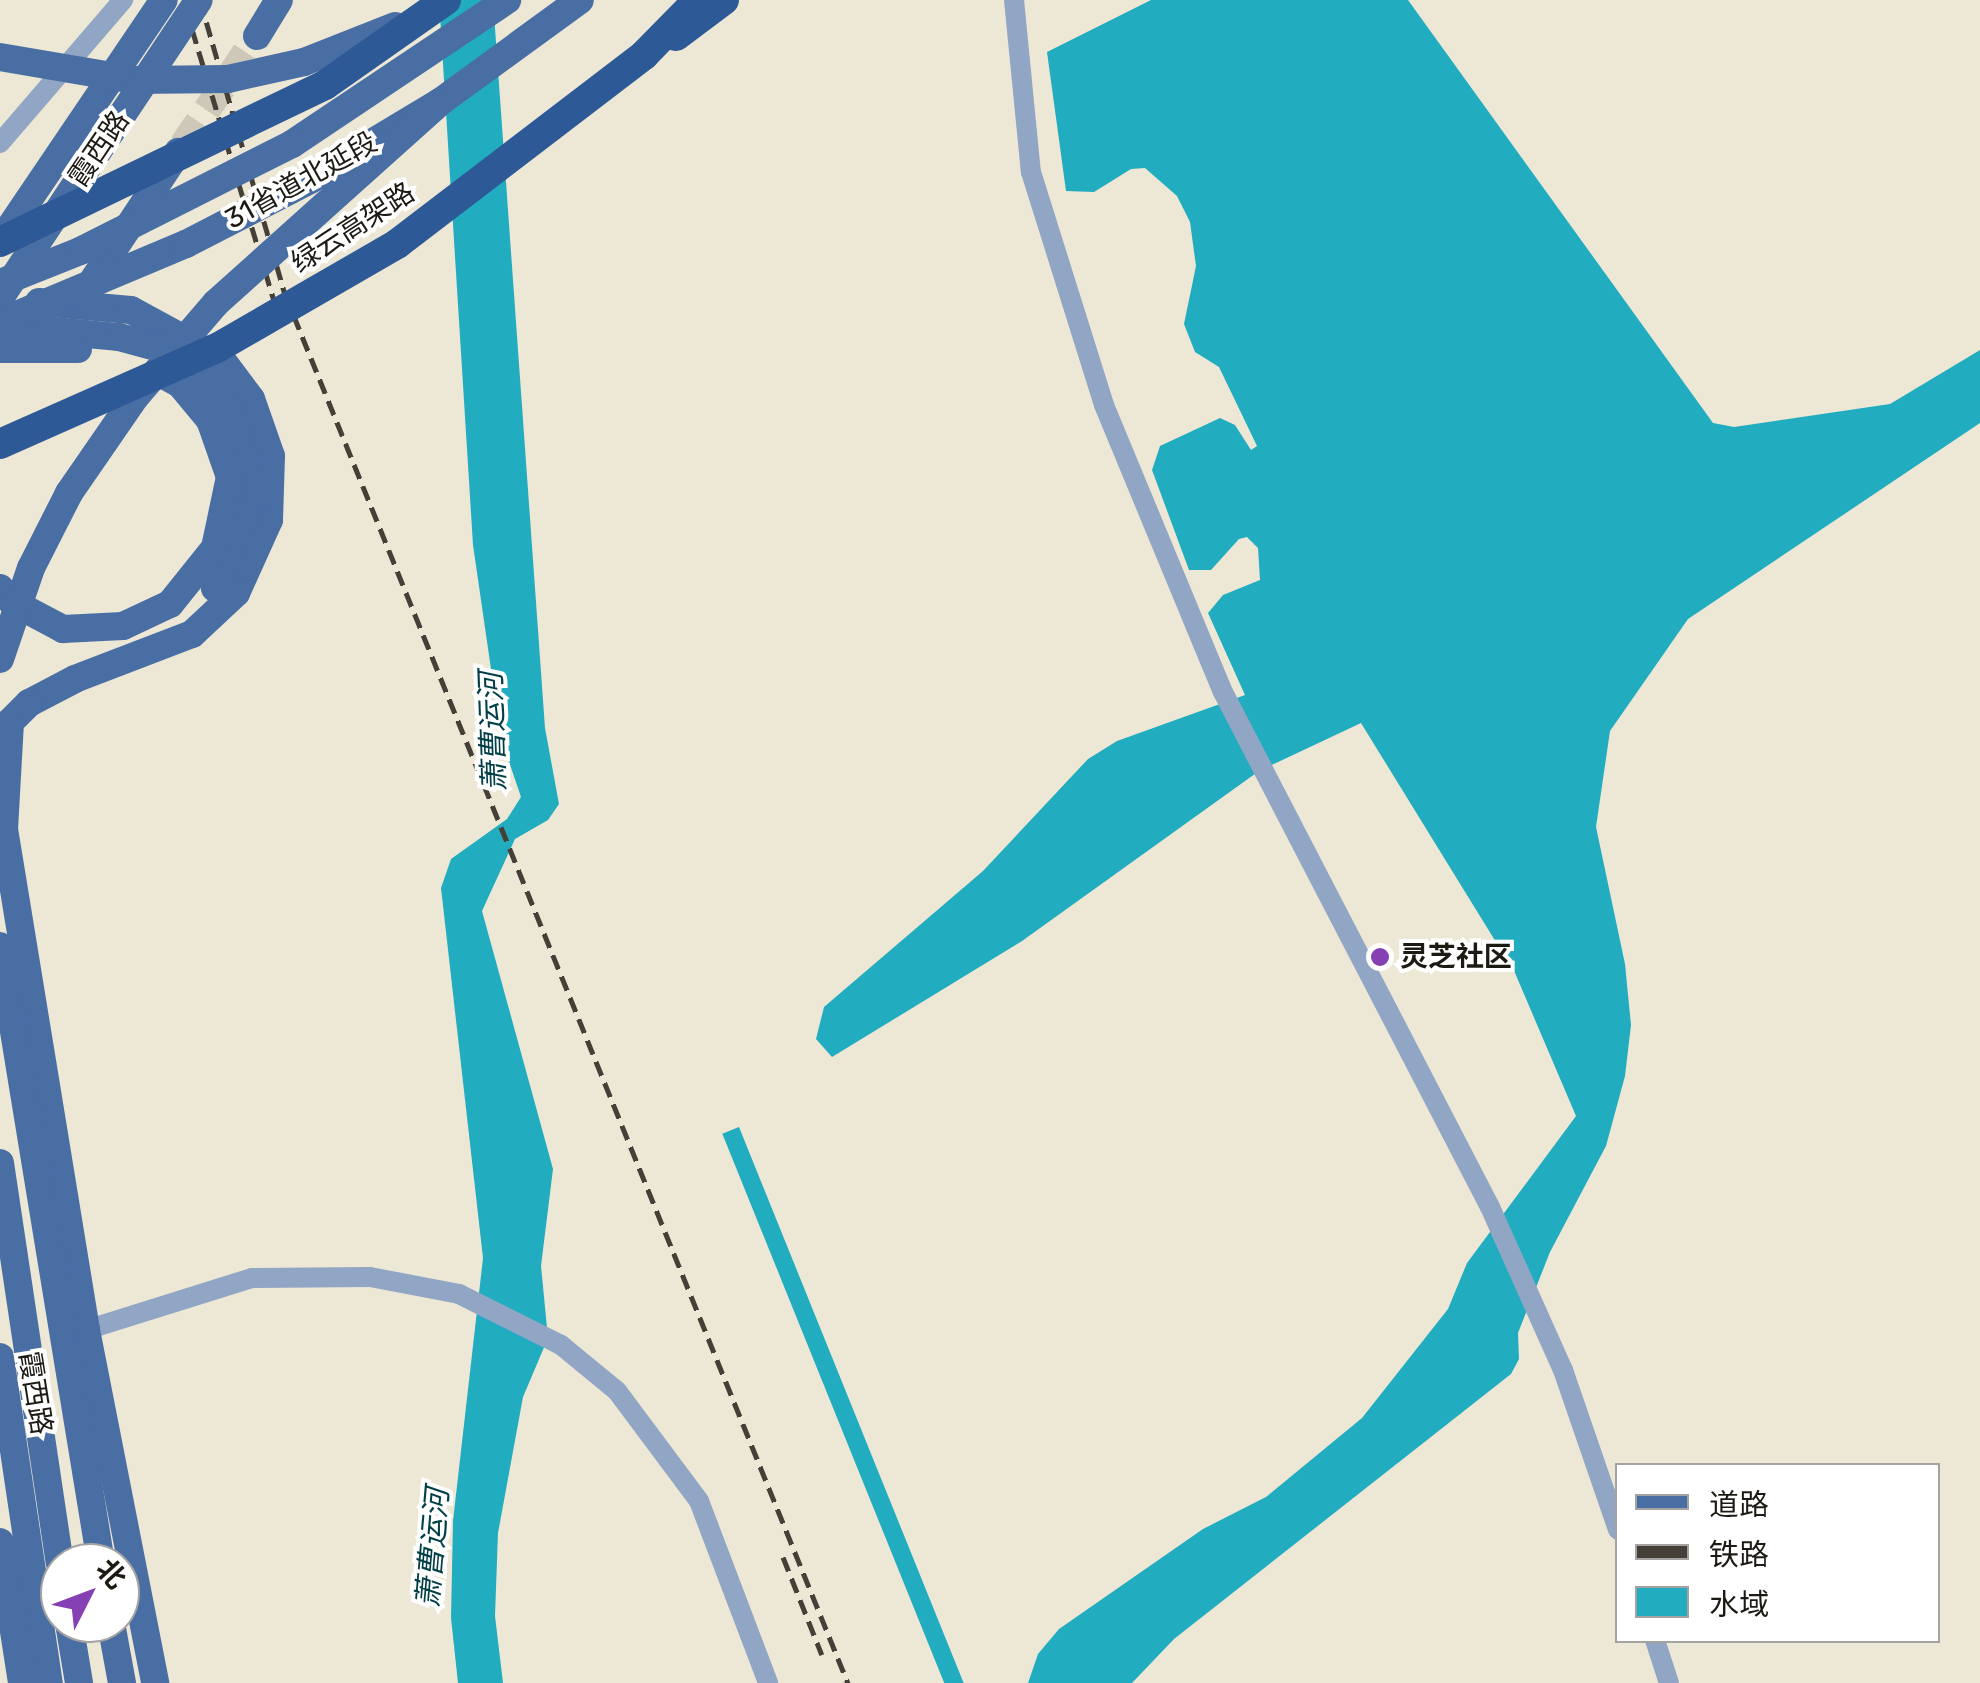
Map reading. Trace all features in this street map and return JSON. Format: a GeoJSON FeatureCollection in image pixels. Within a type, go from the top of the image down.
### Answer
{"type":"FeatureCollection","features":[{"type":"Feature","properties":{"kind":"highway"},"geometry":{"type":"LineString","coordinates":[[0,242],[324,85],[446,0]]}},
{"type":"Feature","properties":{"kind":"highway","name":"绿云高架路"},"geometry":{"type":"LineString","coordinates":[[0,444],[217,348],[397,244],[644,55],[698,0]]}},
{"type":"Feature","properties":{"kind":"highway"},"geometry":{"type":"LineString","coordinates":[[397,244],[724,0]]}},
{"type":"Feature","properties":{"kind":"main road","name":"霞西路"},"geometry":{"type":"LineString","coordinates":[[0,299],[200,0]]}},
{"type":"Feature","properties":{"kind":"main road"},"geometry":{"type":"LineString","coordinates":[[257,36],[279,0]]}},
{"type":"Feature","properties":{"kind":"main road"},"geometry":{"type":"LineString","coordinates":[[0,57],[134,80],[228,80],[304,62],[384,33],[434,0]]}},
{"type":"Feature","properties":{"kind":"main road"},"geometry":{"type":"LineString","coordinates":[[0,283],[80,251],[292,144],[507,0]]}},
{"type":"Feature","properties":{"kind":"main road","name":"31省道北延段"},"geometry":{"type":"LineString","coordinates":[[0,324],[186,244],[310,180],[440,102],[580,0]]}},
{"type":"Feature","properties":{"kind":"main road","name":"霞西路"},"geometry":{"type":"LineString","coordinates":[[0,242],[159,6]]}},
{"type":"Feature","properties":{"kind":"main road"},"geometry":{"type":"LineString","coordinates":[[0,210],[79,90],[159,6]]}},
{"type":"Feature","properties":{"kind":"main road"},"geometry":{"type":"LineString","coordinates":[[0,660],[31,568],[69,493],[136,396],[216,303],[440,102]]}},
{"type":"Feature","properties":{"kind":"main road"},"geometry":{"type":"LineString","coordinates":[[77,305],[184,145]]}},
{"type":"Feature","properties":{"kind":"main road"},"geometry":{"type":"LineString","coordinates":[[0,299],[131,310],[221,359],[251,399],[270,456],[268,520],[236,592],[192,634],[29,702],[10,722],[4,829],[86,1330],[154,1683]]}},
{"type":"Feature","properties":{"kind":"main road"},"geometry":{"type":"LineString","coordinates":[[0,324],[120,337],[160,348],[200,378],[228,410],[246,460],[245,514],[224,578],[184,623],[151,644],[68,667],[20,690],[0,715]]}},
{"type":"Feature","properties":{"kind":"main road"},"geometry":{"type":"LineString","coordinates":[[0,348],[95,350],[141,362],[180,384],[210,420],[230,477],[215,548],[170,604],[123,626],[63,629],[12,602],[0,588]]}},
{"type":"Feature","properties":{"kind":"main road"},"geometry":{"type":"LineString","coordinates":[[0,946],[98,1543]]}},
{"type":"Feature","properties":{"kind":"main road","name":"霞西路"},"geometry":{"type":"LineString","coordinates":[[0,1163],[57,1543]]}},
{"type":"Feature","properties":{"kind":"main road","name":"霞西路"},"geometry":{"type":"LineString","coordinates":[[0,1357],[50,1683]]}},
{"type":"Feature","properties":{"kind":"main road"},"geometry":{"type":"LineString","coordinates":[[0,1542],[22,1683]]}},
{"type":"Feature","properties":{"kind":"main road"},"geometry":{"type":"LineString","coordinates":[[73,1643],[79,1683]]}},
{"type":"Feature","properties":{"kind":"main road"},"geometry":{"type":"LineString","coordinates":[[115,1643],[122,1683]]}},
{"type":"Feature","properties":{"kind":"street"},"geometry":{"type":"LineString","coordinates":[[0,144],[123,0]]}},
{"type":"Feature","properties":{"kind":"street"},"geometry":{"type":"LineString","coordinates":[[1014,0],[1031,172],[1104,405],[1223,692],[1490,1207],[1538,1313],[1615,1522]]}},
{"type":"Feature","properties":{"kind":"street"},"geometry":{"type":"LineString","coordinates":[[86,1330],[252,1278],[370,1277],[458,1294],[561,1345],[617,1392],[699,1501],[768,1683]]}},
{"type":"Feature","properties":{"kind":"street"},"geometry":{"type":"LineString","coordinates":[[1656,1643],[1670,1683]]}},
{"type":"Feature","properties":{"kind":"water"},"geometry":{"type":"Polygon","coordinates":[[[439,0],[493,0],[545,728],[559,804],[548,820],[515,839],[482,911],[553,1169],[541,1266],[548,1338],[523,1397],[498,1533],[495,1616],[503,1683],[458,1683],[451,1618],[453,1521],[483,1258],[441,888],[451,859],[507,819],[521,797],[501,738],[473,545],[439,0]]]}},
{"type":"Feature","properties":{"kind":"water"},"geometry":{"type":"Polygon","coordinates":[[[1151,0],[1408,0],[1713,423],[1734,427],[1890,404],[1980,350],[1980,423],[1688,619],[1610,731],[1596,827],[1625,964],[1631,1025],[1625,1076],[1606,1146],[1550,1252],[1518,1333],[1519,1359],[1511,1374],[1174,1639],[1132,1683],[1028,1683],[1038,1654],[1059,1629],[1203,1529],[1266,1497],[1362,1418],[1448,1309],[1467,1263],[1576,1116],[1515,973],[1361,723],[1259,771],[1022,941],[832,1057],[816,1039],[824,1007],[983,871],[1088,759],[1117,741],[1245,695],[1208,613],[1223,595],[1260,580],[1258,548],[1247,537],[1239,539],[1211,570],[1189,570],[1152,470],[1160,446],[1220,418],[1235,425],[1251,450],[1257,446],[1219,367],[1195,352],[1184,324],[1196,266],[1190,222],[1177,196],[1145,168],[1131,169],[1094,192],[1066,191],[1047,52],[1151,0]]]}},
{"type":"Feature","properties":{"kind":"water"},"geometry":{"type":"Polygon","coordinates":[[[739,1127],[964,1683],[944,1683],[722,1134],[739,1127]]]}},
{"type":"Feature","properties":{"kind":"tunnel"},"geometry":{"type":"LineString","coordinates":[[183,145],[257,36]]}},
{"type":"Feature","properties":{"kind":"railway"},"geometry":{"type":"LineString","coordinates":[[200,0],[285,294],[848,1683]]}},
{"type":"Feature","properties":{"kind":"railway"},"geometry":{"type":"LineString","coordinates":[[192,29],[280,321]]}},
{"type":"Feature","properties":{"kind":"railway"},"geometry":{"type":"LineString","coordinates":[[783,1557],[822,1655]]}},
{"type":"Feature","properties":{"kind":"place","name":"灵芝社区"},"geometry":{"type":"Point","coordinates":[1380,957]}},
{"type":"Feature","properties":{"kind":"water label","name":"萧曹运河"},"geometry":{"type":"Point","coordinates":[493,732]}},
{"type":"Feature","properties":{"kind":"water label","name":"萧曹运河"},"geometry":{"type":"Point","coordinates":[433,1548]}}]}
